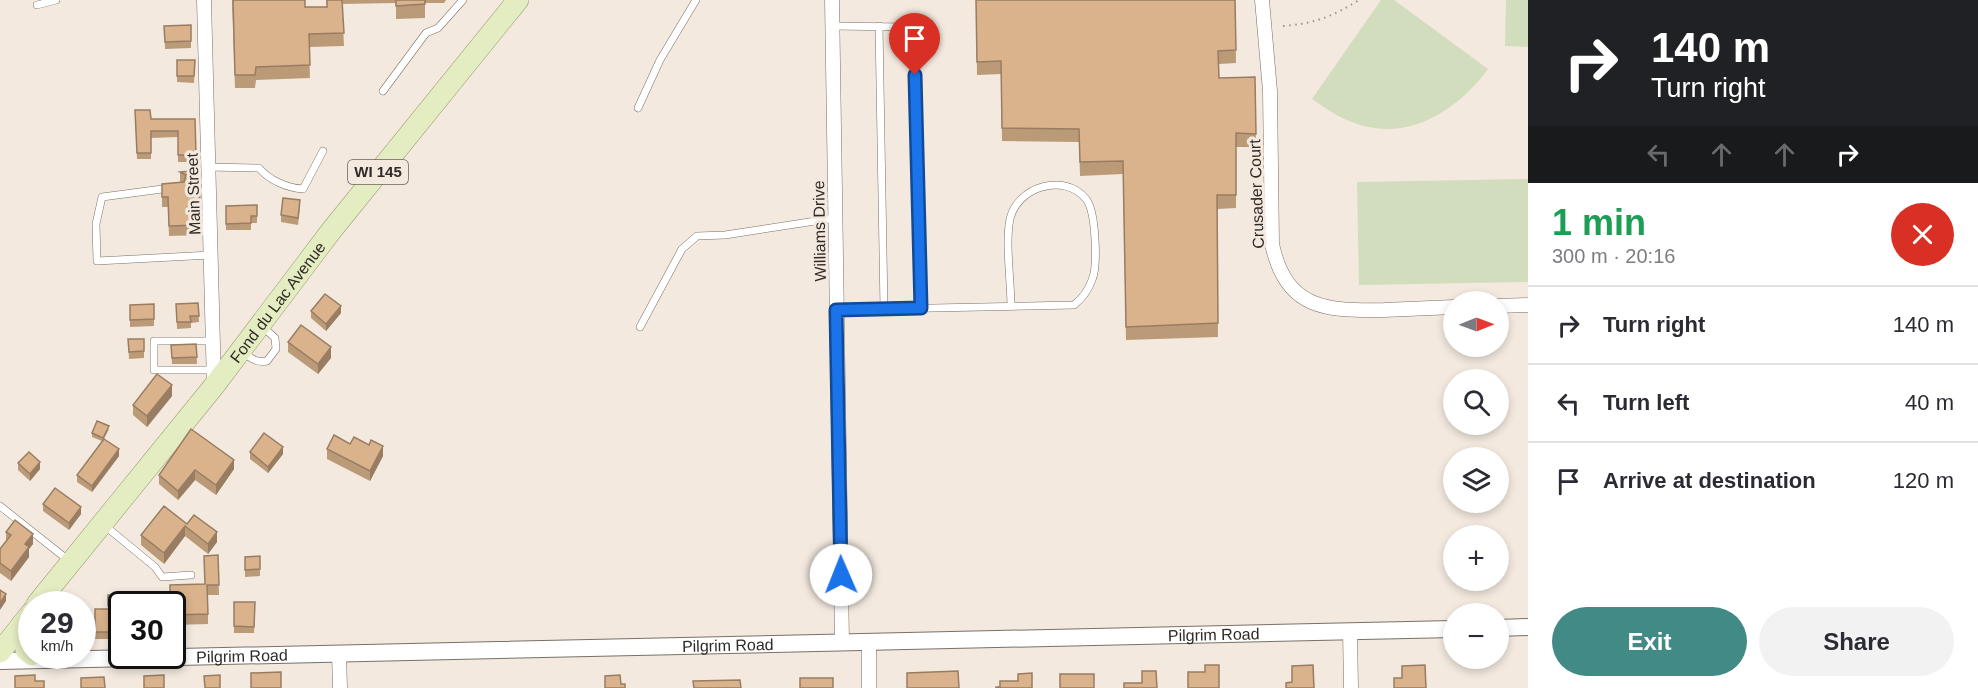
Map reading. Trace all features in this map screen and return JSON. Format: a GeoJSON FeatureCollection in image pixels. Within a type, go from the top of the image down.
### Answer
{"type":"FeatureCollection","features":[{"type":"Feature","properties":{"kind":"main road","name":"Fond du Lac Avenue"},"geometry":{"type":"LineString","coordinates":[[47,591],[214,378],[241,351],[331,231],[518,0]]}},
{"type":"Feature","properties":{"kind":"main road"},"geometry":{"type":"LineString","coordinates":[[0,652],[18,629]]}},
{"type":"Feature","properties":{"kind":"street","name":"Main Street"},"geometry":{"type":"LineString","coordinates":[[204,0],[208,167],[204,186],[211,255],[214,378]]}},
{"type":"Feature","properties":{"kind":"street","name":"Williams Drive"},"geometry":{"type":"LineString","coordinates":[[832,0],[842,642]]}},
{"type":"Feature","properties":{"kind":"street","name":"Crusader Court"},"geometry":{"type":"LineString","coordinates":[[1262,0],[1270,91],[1272,244],[1276,261],[1290,285],[1307,301],[1331,310],[1443,307]]}},
{"type":"Feature","properties":{"kind":"street"},"geometry":{"type":"LineString","coordinates":[[1509,306],[1528,305]]}},
{"type":"Feature","properties":{"kind":"street"},"geometry":{"type":"LineString","coordinates":[[1509,628],[1528,627]]}},
{"type":"Feature","properties":{"kind":"street","name":"Pilgrim Road"},"geometry":{"type":"LineString","coordinates":[[96,656],[1443,629]]}},
{"type":"Feature","properties":{"kind":"street"},"geometry":{"type":"LineString","coordinates":[[1350,631],[1351,688]]}},
{"type":"Feature","properties":{"kind":"street"},"geometry":{"type":"LineString","coordinates":[[869,642],[869,688]]}},
{"type":"Feature","properties":{"kind":"street"},"geometry":{"type":"LineString","coordinates":[[339,653],[340,688]]}},
{"type":"Feature","properties":{"kind":"street","name":"Pilgrim Road"},"geometry":{"type":"LineString","coordinates":[[0,661],[18,659]]}},
{"type":"Feature","properties":{"kind":"lane"},"geometry":{"type":"LineString","coordinates":[[37,5],[56,0]]}},
{"type":"Feature","properties":{"kind":"lane"},"geometry":{"type":"LineString","coordinates":[[383,91],[426,33],[438,28],[463,0]]}},
{"type":"Feature","properties":{"kind":"lane"},"geometry":{"type":"LineString","coordinates":[[638,108],[660,60],[696,0]]}},
{"type":"Feature","properties":{"kind":"lane"},"geometry":{"type":"LineString","coordinates":[[832,26],[903,27],[910,33],[914,42],[921,308]]}},
{"type":"Feature","properties":{"kind":"lane"},"geometry":{"type":"LineString","coordinates":[[879,27],[884,309]]}},
{"type":"Feature","properties":{"kind":"lane"},"geometry":{"type":"LineString","coordinates":[[208,167],[259,168],[265,175],[283,184],[303,189],[323,151]]}},
{"type":"Feature","properties":{"kind":"lane"},"geometry":{"type":"LineString","coordinates":[[836,310],[1011,307],[1074,305],[1084,297],[1094,278],[1092,215],[1086,199],[1073,190],[1041,185],[1028,191],[1018,203],[1010,219],[1011,307]]}},
{"type":"Feature","properties":{"kind":"lane"},"geometry":{"type":"LineString","coordinates":[[181,188],[156,189],[102,197],[96,224],[98,261],[211,255]]}},
{"type":"Feature","properties":{"kind":"lane"},"geometry":{"type":"LineString","coordinates":[[640,327],[682,249],[697,236],[725,235],[835,218]]}},
{"type":"Feature","properties":{"kind":"lane"},"geometry":{"type":"LineString","coordinates":[[213,341],[154,341],[154,370],[214,378]]}},
{"type":"Feature","properties":{"kind":"lane"},"geometry":{"type":"LineString","coordinates":[[0,506],[70,561]]}},
{"type":"Feature","properties":{"kind":"lane"},"geometry":{"type":"LineString","coordinates":[[102,523],[154,567],[162,577],[191,576]]}},
{"type":"Feature","properties":{"kind":"path"},"geometry":{"type":"LineString","coordinates":[[1283,26],[1309,25],[1330,17],[1359,0]]}},
{"type":"Feature","properties":{"kind":"green space"},"geometry":{"type":"Polygon","coordinates":[[[1381,0],[1394,0],[1488,69],[1461,98],[1446,110],[1429,120],[1411,126],[1392,129],[1372,128],[1342,118],[1312,99],[1381,0]]]}},
{"type":"Feature","properties":{"kind":"green space"},"geometry":{"type":"Polygon","coordinates":[[[1506,0],[1528,0],[1528,47],[1505,46],[1506,0]]]}},
{"type":"Feature","properties":{"kind":"green space"},"geometry":{"type":"Polygon","coordinates":[[[1528,179],[1528,282],[1359,285],[1357,182],[1528,179]]]}},
{"type":"Feature","properties":{"kind":"building"},"geometry":{"type":"Polygon","coordinates":[[[233,0],[305,0],[305,7],[327,7],[327,0],[342,0],[344,33],[309,34],[310,65],[256,67],[255,75],[235,75],[233,0]]]}},
{"type":"Feature","properties":{"kind":"building"},"geometry":{"type":"Polygon","coordinates":[[[396,0],[425,0],[425,4],[396,6],[396,0]]]}},
{"type":"Feature","properties":{"kind":"building"},"geometry":{"type":"Polygon","coordinates":[[[976,0],[1235,0],[1236,50],[1218,51],[1219,78],[1255,77],[1256,134],[1236,133],[1236,195],[1217,195],[1218,323],[1126,327],[1123,161],[1080,162],[1079,129],[1002,128],[1001,61],[977,62],[976,0]]]}},
{"type":"Feature","properties":{"kind":"building"},"geometry":{"type":"Polygon","coordinates":[[[191,25],[191,41],[165,42],[164,26],[191,25]]]}},
{"type":"Feature","properties":{"kind":"building"},"geometry":{"type":"Polygon","coordinates":[[[177,60],[195,60],[194,76],[177,76],[177,60]]]}},
{"type":"Feature","properties":{"kind":"building"},"geometry":{"type":"Polygon","coordinates":[[[135,110],[150,110],[151,119],[195,119],[196,155],[178,155],[178,131],[151,131],[151,153],[137,153],[135,110]]]}},
{"type":"Feature","properties":{"kind":"building"},"geometry":{"type":"Polygon","coordinates":[[[190,171],[189,179],[199,181],[201,225],[169,226],[168,197],[162,197],[162,184],[184,182],[186,175],[180,172],[190,171]]]}},
{"type":"Feature","properties":{"kind":"building"},"geometry":{"type":"Polygon","coordinates":[[[283,198],[300,200],[298,218],[281,215],[283,198]]]}},
{"type":"Feature","properties":{"kind":"building"},"geometry":{"type":"Polygon","coordinates":[[[257,205],[257,216],[251,216],[251,223],[226,224],[226,206],[257,205]]]}},
{"type":"Feature","properties":{"kind":"building"},"geometry":{"type":"Polygon","coordinates":[[[325,294],[341,306],[326,324],[311,311],[325,294]]]}},
{"type":"Feature","properties":{"kind":"building"},"geometry":{"type":"Polygon","coordinates":[[[198,303],[199,316],[190,316],[191,322],[177,322],[176,304],[198,303]]]}},
{"type":"Feature","properties":{"kind":"building"},"geometry":{"type":"Polygon","coordinates":[[[154,304],[154,319],[130,320],[130,305],[154,304]]]}},
{"type":"Feature","properties":{"kind":"building"},"geometry":{"type":"Polygon","coordinates":[[[301,325],[331,347],[318,364],[288,342],[301,325]]]}},
{"type":"Feature","properties":{"kind":"building"},"geometry":{"type":"Polygon","coordinates":[[[128,339],[144,339],[144,351],[129,352],[128,339]]]}},
{"type":"Feature","properties":{"kind":"building"},"geometry":{"type":"Polygon","coordinates":[[[196,344],[197,357],[172,358],[171,345],[196,344]]]}},
{"type":"Feature","properties":{"kind":"building"},"geometry":{"type":"Polygon","coordinates":[[[157,374],[172,385],[147,416],[133,405],[157,374]]]}},
{"type":"Feature","properties":{"kind":"building"},"geometry":{"type":"Polygon","coordinates":[[[97,421],[109,426],[103,438],[92,433],[97,421]]]}},
{"type":"Feature","properties":{"kind":"building"},"geometry":{"type":"Polygon","coordinates":[[[191,429],[234,460],[216,485],[195,470],[178,491],[159,475],[191,429]]]}},
{"type":"Feature","properties":{"kind":"building"},"geometry":{"type":"Polygon","coordinates":[[[264,433],[283,447],[268,467],[250,452],[264,433]]]}},
{"type":"Feature","properties":{"kind":"building"},"geometry":{"type":"Polygon","coordinates":[[[334,435],[350,444],[354,437],[369,445],[371,440],[383,446],[370,471],[327,449],[334,435]]]}},
{"type":"Feature","properties":{"kind":"building"},"geometry":{"type":"Polygon","coordinates":[[[104,439],[119,449],[92,486],[77,475],[104,439]]]}},
{"type":"Feature","properties":{"kind":"building"},"geometry":{"type":"Polygon","coordinates":[[[29,452],[40,462],[30,474],[18,463],[29,452]]]}},
{"type":"Feature","properties":{"kind":"building"},"geometry":{"type":"Polygon","coordinates":[[[55,488],[81,507],[69,523],[43,504],[55,488]]]}},
{"type":"Feature","properties":{"kind":"building"},"geometry":{"type":"Polygon","coordinates":[[[164,506],[187,524],[194,515],[217,532],[208,544],[185,526],[164,553],[141,535],[164,506]]]}},
{"type":"Feature","properties":{"kind":"building"},"geometry":{"type":"Polygon","coordinates":[[[15,520],[33,534],[25,544],[29,547],[11,571],[0,563],[0,549],[11,535],[6,532],[15,520]]]}},
{"type":"Feature","properties":{"kind":"building"},"geometry":{"type":"Polygon","coordinates":[[[218,555],[219,585],[207,585],[208,614],[186,615],[186,591],[170,591],[170,585],[205,584],[204,556],[218,555]]]}},
{"type":"Feature","properties":{"kind":"building"},"geometry":{"type":"Polygon","coordinates":[[[260,556],[260,569],[245,570],[245,557],[260,556]]]}},
{"type":"Feature","properties":{"kind":"building"},"geometry":{"type":"Polygon","coordinates":[[[0,590],[6,594],[0,603],[0,590]]]}},
{"type":"Feature","properties":{"kind":"building"},"geometry":{"type":"Polygon","coordinates":[[[234,602],[255,602],[254,627],[234,626],[234,602]]]}},
{"type":"Feature","properties":{"kind":"building"},"geometry":{"type":"Polygon","coordinates":[[[96,609],[108,609],[108,632],[96,632],[96,609]]]}},
{"type":"Feature","properties":{"kind":"building"},"geometry":{"type":"Polygon","coordinates":[[[1205,665],[1219,665],[1219,688],[1188,688],[1188,672],[1205,672],[1205,665]]]}},
{"type":"Feature","properties":{"kind":"building"},"geometry":{"type":"Polygon","coordinates":[[[1313,665],[1314,688],[1286,688],[1286,683],[1292,682],[1292,666],[1313,665]]]}},
{"type":"Feature","properties":{"kind":"building"},"geometry":{"type":"Polygon","coordinates":[[[1425,665],[1426,688],[1394,688],[1394,678],[1402,678],[1402,666],[1425,665]]]}},
{"type":"Feature","properties":{"kind":"building"},"geometry":{"type":"Polygon","coordinates":[[[958,671],[959,688],[907,688],[907,673],[958,671]]]}},
{"type":"Feature","properties":{"kind":"building"},"geometry":{"type":"Polygon","coordinates":[[[1142,671],[1156,671],[1157,688],[1124,688],[1124,683],[1142,683],[1142,671]]]}},
{"type":"Feature","properties":{"kind":"building"},"geometry":{"type":"Polygon","coordinates":[[[281,672],[281,688],[251,688],[251,673],[281,672]]]}},
{"type":"Feature","properties":{"kind":"building"},"geometry":{"type":"Polygon","coordinates":[[[1032,673],[1032,688],[996,688],[1000,687],[1000,681],[1018,681],[1018,674],[1032,673]]]}},
{"type":"Feature","properties":{"kind":"building"},"geometry":{"type":"Polygon","coordinates":[[[1060,674],[1094,674],[1094,688],[1060,688],[1060,674]]]}},
{"type":"Feature","properties":{"kind":"building"},"geometry":{"type":"Polygon","coordinates":[[[35,675],[35,681],[44,681],[44,688],[15,688],[15,676],[35,675]]]}},
{"type":"Feature","properties":{"kind":"building"},"geometry":{"type":"Polygon","coordinates":[[[164,675],[164,688],[144,688],[144,676],[164,675]]]}},
{"type":"Feature","properties":{"kind":"building"},"geometry":{"type":"Polygon","coordinates":[[[220,675],[220,688],[205,688],[204,676],[220,675]]]}},
{"type":"Feature","properties":{"kind":"building"},"geometry":{"type":"Polygon","coordinates":[[[620,675],[621,684],[625,684],[625,688],[605,688],[605,676],[620,675]]]}},
{"type":"Feature","properties":{"kind":"building"},"geometry":{"type":"Polygon","coordinates":[[[104,677],[105,688],[81,688],[81,678],[104,677]]]}},
{"type":"Feature","properties":{"kind":"building"},"geometry":{"type":"Polygon","coordinates":[[[800,678],[833,678],[833,688],[800,688],[800,678]]]}},
{"type":"Feature","properties":{"kind":"building"},"geometry":{"type":"Polygon","coordinates":[[[740,680],[741,688],[694,688],[693,681],[740,680]]]}},
{"type":"Feature","properties":{"kind":"route"},"geometry":{"type":"LineString","coordinates":[[841,575],[836,310],[921,308],[915,75]]}}]}
